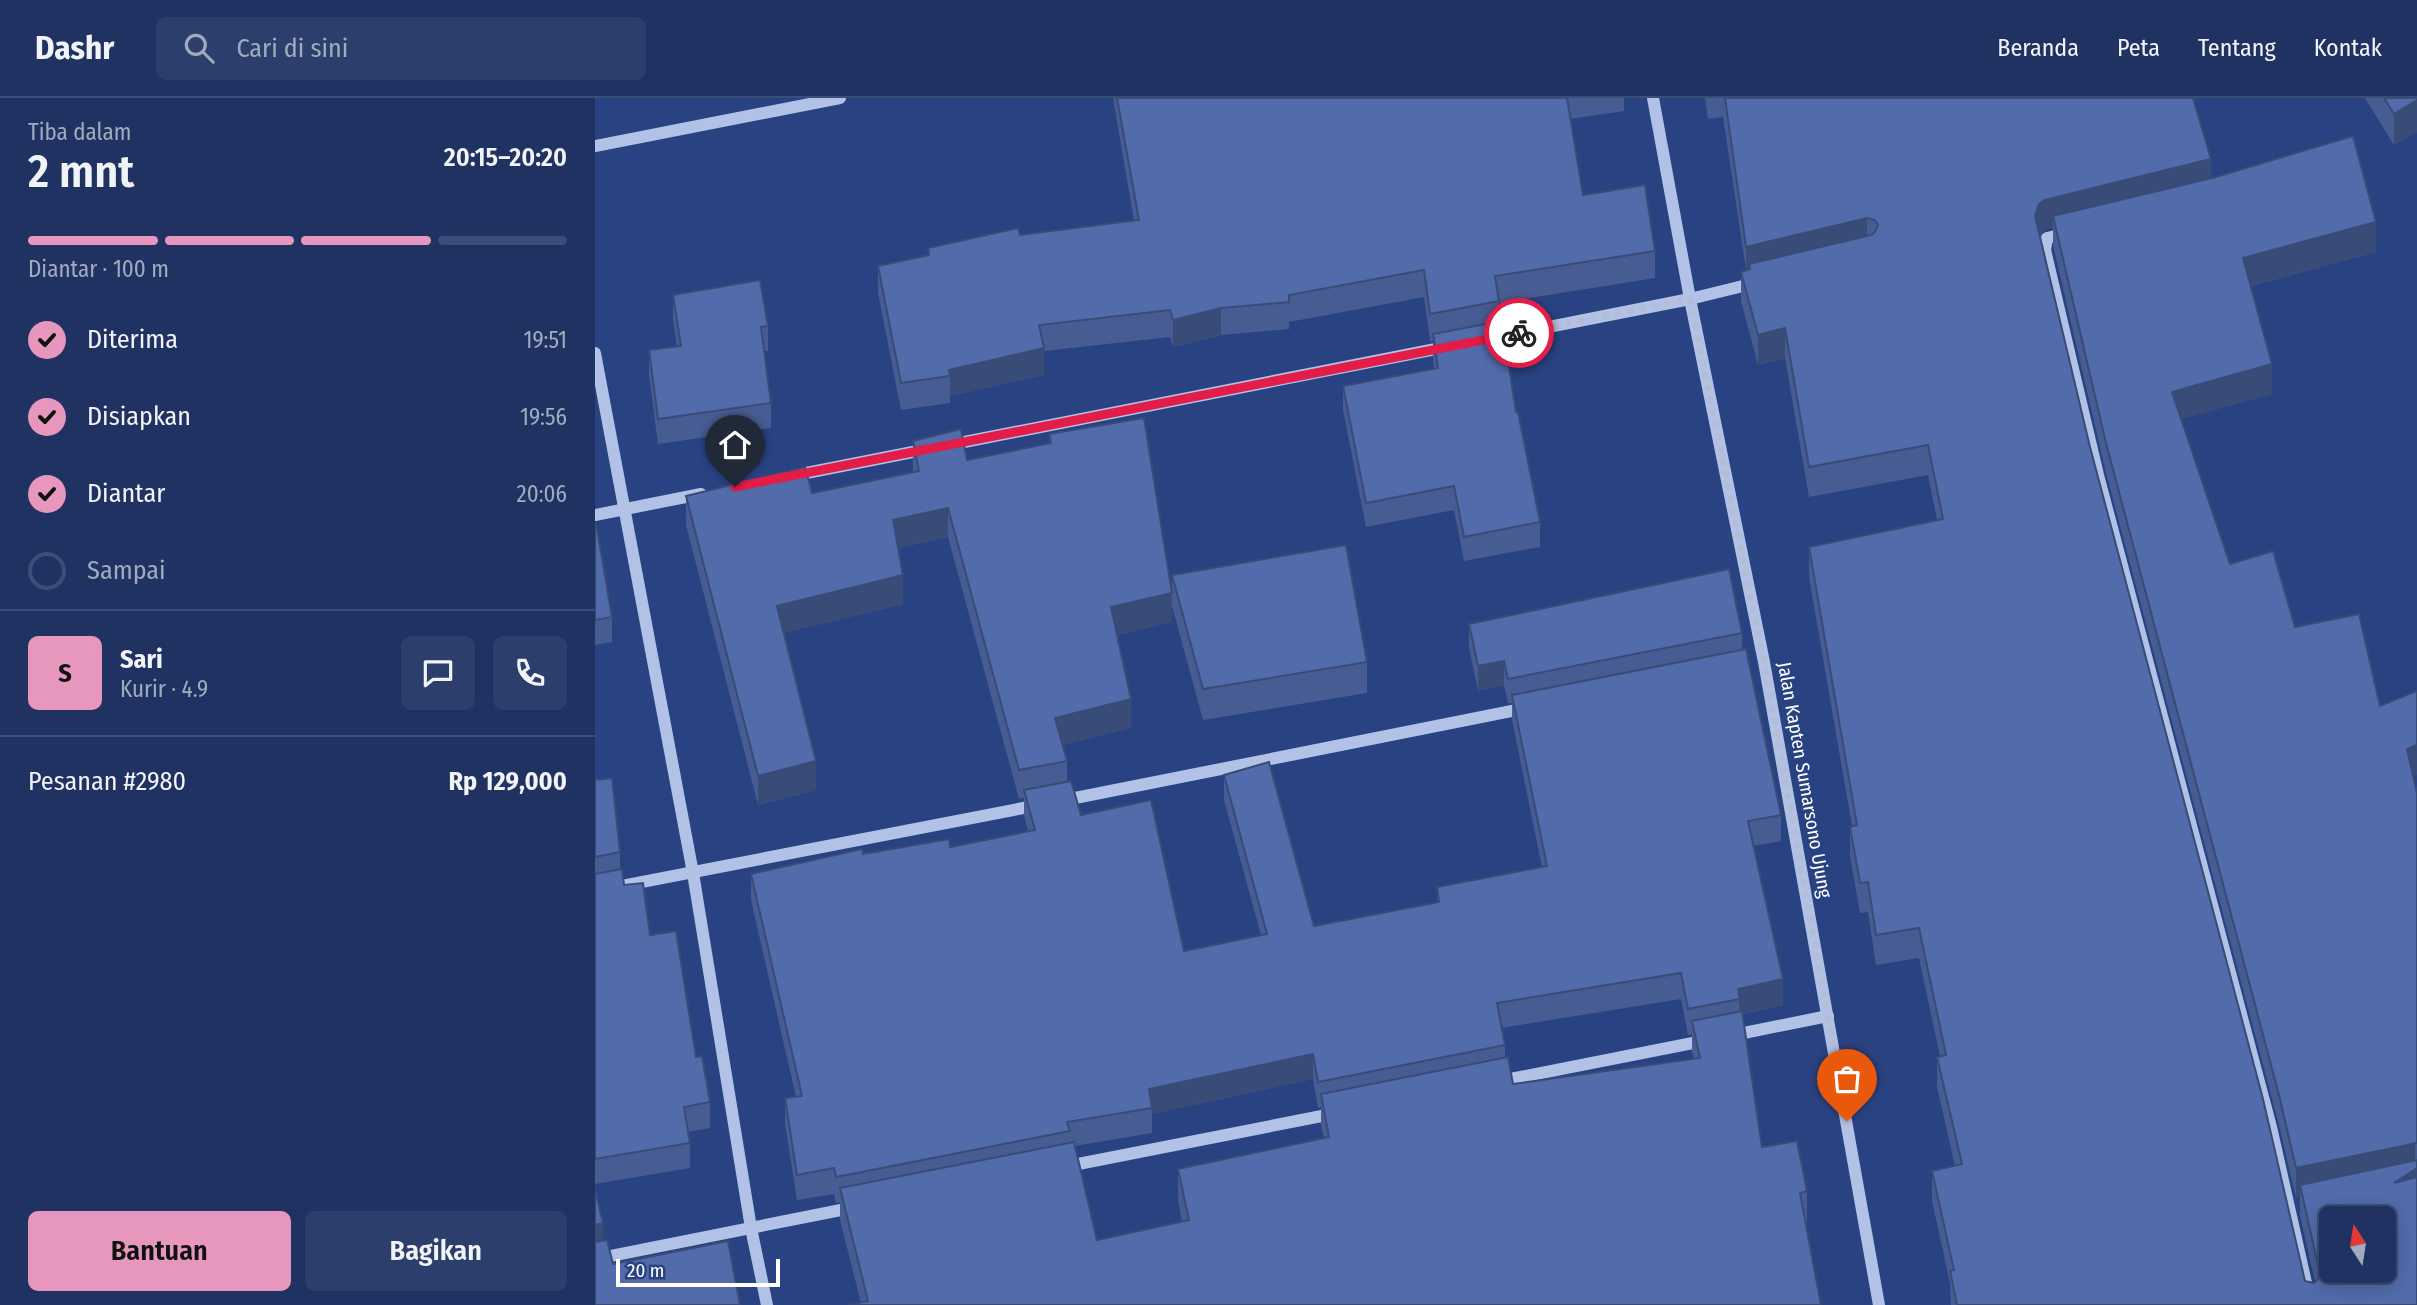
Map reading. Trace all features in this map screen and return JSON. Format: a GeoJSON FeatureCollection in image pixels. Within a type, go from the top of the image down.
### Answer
{"type":"FeatureCollection","features":[{"type":"Feature","properties":{"kind":"street"},"geometry":{"type":"LineString","coordinates":[[595,146],[840,98]]}},
{"type":"Feature","properties":{"kind":"street","name":"Jalan Kapten Sumarsono Ujung"},"geometry":{"type":"LineString","coordinates":[[1653,98],[1690,299],[1764,662],[1879,1305]]}},
{"type":"Feature","properties":{"kind":"street"},"geometry":{"type":"LineString","coordinates":[[2083,230],[2047,238],[2045,250],[2098,475],[2271,1127],[2296,1207],[2311,1305]]}},
{"type":"Feature","properties":{"kind":"street"},"geometry":{"type":"LineString","coordinates":[[1471,342],[1690,299],[1767,280]]}},
{"type":"Feature","properties":{"kind":"street"},"geometry":{"type":"LineString","coordinates":[[776,479],[1458,345]]}},
{"type":"Feature","properties":{"kind":"street"},"geometry":{"type":"LineString","coordinates":[[595,353],[693,873],[751,1228],[767,1305]]}},
{"type":"Feature","properties":{"kind":"street"},"geometry":{"type":"LineString","coordinates":[[595,515],[708,493]]}},
{"type":"Feature","properties":{"kind":"street"},"geometry":{"type":"LineString","coordinates":[[1750,664],[1764,662]]}},
{"type":"Feature","properties":{"kind":"street"},"geometry":{"type":"LineString","coordinates":[[595,891],[1544,705]]}},
{"type":"Feature","properties":{"kind":"street"},"geometry":{"type":"LineString","coordinates":[[1487,1083],[1828,1016]]}},
{"type":"Feature","properties":{"kind":"street"},"geometry":{"type":"LineString","coordinates":[[1051,1169],[1351,1110]]}},
{"type":"Feature","properties":{"kind":"street"},"geometry":{"type":"LineString","coordinates":[[595,1259],[874,1204]]}},
{"type":"Feature","properties":{"kind":"building"},"geometry":{"type":"Polygon","coordinates":[[[1117,98],[1567,98],[1583,195],[1645,185],[1655,251],[1495,276],[1499,301],[1430,314],[1424,270],[1289,295],[1289,302],[1221,308],[1173,320],[1170,310],[1039,325],[1044,348],[949,370],[950,376],[901,383],[878,266],[929,255],[928,248],[1018,228],[1020,235],[1139,220],[1117,98]]]}},
{"type":"Feature","properties":{"kind":"building"},"geometry":{"type":"Polygon","coordinates":[[[1725,98],[2193,98],[2211,159],[2045,200],[2039,204],[2035,216],[2090,447],[2263,1099],[2305,1281],[2314,1283],[2319,1278],[2319,1283],[2396,1283],[2396,1206],[2319,1206],[2319,1270],[2300,1185],[2417,1160],[2417,1168],[2394,1183],[2417,1177],[2417,1305],[1957,1305],[1950,1271],[1954,1270],[1932,1171],[1962,1164],[1937,1057],[1946,1055],[1919,928],[1876,935],[1868,882],[1860,883],[1850,827],[1857,825],[1809,547],[1943,519],[1928,445],[1809,467],[1785,328],[1758,335],[1741,272],[1750,269],[1749,264],[1871,235],[1878,225],[1875,220],[1867,218],[1746,247],[1725,98]]]}},
{"type":"Feature","properties":{"kind":"building"},"geometry":{"type":"Polygon","coordinates":[[[2384,98],[2417,98],[2417,100],[2394,114],[2384,98]]]}},
{"type":"Feature","properties":{"kind":"building"},"geometry":{"type":"Polygon","coordinates":[[[2353,136],[2376,222],[2243,258],[2272,364],[2172,392],[2230,564],[2273,551],[2295,627],[2359,614],[2380,706],[2417,691],[2417,745],[2407,749],[2417,793],[2417,1143],[2296,1168],[2106,443],[2053,216],[2216,177],[2353,136]]]}},
{"type":"Feature","properties":{"kind":"building"},"geometry":{"type":"Polygon","coordinates":[[[760,280],[768,326],[761,327],[771,403],[658,419],[649,350],[681,346],[673,295],[760,280]]]}},
{"type":"Feature","properties":{"kind":"building"},"geometry":{"type":"Polygon","coordinates":[[[1502,321],[1516,412],[1540,522],[1464,537],[1454,486],[1366,503],[1343,386],[1438,368],[1433,334],[1502,321]]]}},
{"type":"Feature","properties":{"kind":"building"},"geometry":{"type":"Polygon","coordinates":[[[1144,418],[1172,593],[1111,607],[1131,699],[1055,718],[1067,761],[1019,770],[948,508],[893,520],[903,575],[777,606],[816,761],[758,776],[686,496],[805,467],[812,493],[919,471],[913,441],[961,429],[967,460],[1051,443],[1049,434],[1144,418]]]}},
{"type":"Feature","properties":{"kind":"building"},"geometry":{"type":"Polygon","coordinates":[[[595,523],[612,617],[595,620],[595,523]]]}},
{"type":"Feature","properties":{"kind":"building"},"geometry":{"type":"Polygon","coordinates":[[[1346,545],[1367,662],[1203,689],[1172,575],[1346,545]]]}},
{"type":"Feature","properties":{"kind":"building"},"geometry":{"type":"Polygon","coordinates":[[[1729,569],[1742,633],[1508,679],[1504,661],[1478,666],[1469,624],[1729,569]]]}},
{"type":"Feature","properties":{"kind":"building"},"geometry":{"type":"Polygon","coordinates":[[[1746,649],[1781,815],[1748,821],[1783,979],[1738,989],[1740,999],[1688,1009],[1681,973],[1497,1003],[1505,1045],[1318,1082],[1313,1054],[1149,1089],[1152,1108],[1067,1122],[1070,1131],[836,1177],[834,1168],[797,1175],[785,1098],[802,1096],[751,874],[862,849],[863,854],[949,839],[950,847],[1035,830],[1024,790],[1071,781],[1081,815],[1151,800],[1184,951],[1267,934],[1224,775],[1269,762],[1314,926],[1439,902],[1437,887],[1547,866],[1512,695],[1746,649]]]}},
{"type":"Feature","properties":{"kind":"building"},"geometry":{"type":"Polygon","coordinates":[[[612,778],[620,852],[595,857],[595,780],[612,778]]]}},
{"type":"Feature","properties":{"kind":"building"},"geometry":{"type":"Polygon","coordinates":[[[622,869],[624,885],[643,883],[650,935],[676,931],[696,1057],[702,1056],[710,1102],[684,1107],[690,1143],[595,1159],[595,874],[622,869]]]}},
{"type":"Feature","properties":{"kind":"building"},"geometry":{"type":"Polygon","coordinates":[[[1742,1011],[1762,1147],[1797,1141],[1807,1191],[1800,1193],[1821,1305],[848,1305],[868,1301],[840,1188],[1074,1142],[1097,1240],[1189,1220],[1178,1169],[1329,1137],[1321,1094],[1508,1057],[1513,1084],[1700,1058],[1692,1021],[1742,1011]]]}},
{"type":"Feature","properties":{"kind":"building"},"geometry":{"type":"Polygon","coordinates":[[[595,1189],[603,1223],[595,1225],[595,1189]]]}},
{"type":"Feature","properties":{"kind":"building"},"geometry":{"type":"Polygon","coordinates":[[[607,1240],[613,1264],[728,1241],[740,1305],[595,1305],[595,1242],[607,1240]]]}},
{"type":"Feature","properties":{"kind":"way so far"},"geometry":{"type":"LineString","coordinates":[[1519,333],[1690,299],[1764,662],[1847,1121]]}},
{"type":"Feature","properties":{"kind":"route"},"geometry":{"type":"LineString","coordinates":[[735,487],[1519,333]]}}]}
